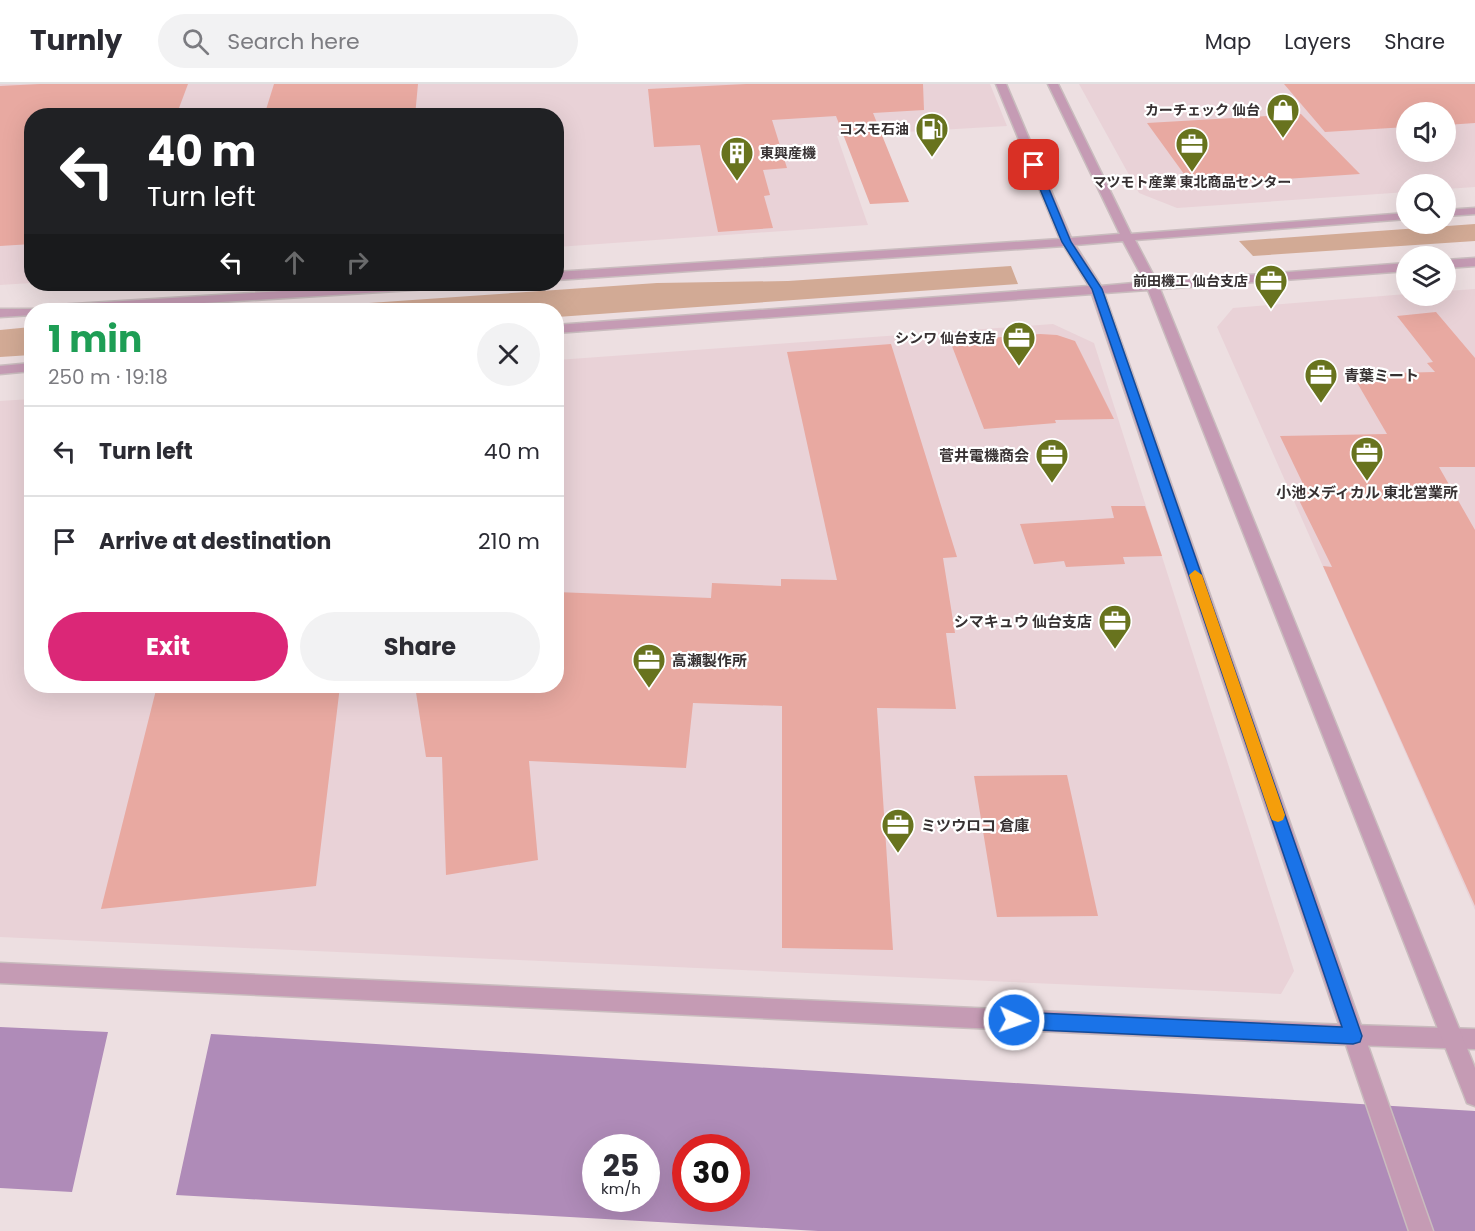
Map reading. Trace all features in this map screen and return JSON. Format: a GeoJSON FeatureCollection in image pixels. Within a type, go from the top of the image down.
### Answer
{"type":"FeatureCollection","features":[{"type":"Feature","properties":{"kind":"street"},"geometry":{"type":"LineString","coordinates":[[1001,84],[1067,242],[1097,289],[1421,1231]]}},
{"type":"Feature","properties":{"kind":"street"},"geometry":{"type":"LineString","coordinates":[[1053,84],[1126,237],[1154,286],[1475,1095]]}},
{"type":"Feature","properties":{"kind":"street"},"geometry":{"type":"LineString","coordinates":[[1456,212],[1475,211]]}},
{"type":"Feature","properties":{"kind":"street"},"geometry":{"type":"LineString","coordinates":[[564,275],[1067,242],[1396,217]]}},
{"type":"Feature","properties":{"kind":"street"},"geometry":{"type":"LineString","coordinates":[[1456,263],[1475,262]]}},
{"type":"Feature","properties":{"kind":"street"},"geometry":{"type":"LineString","coordinates":[[564,328],[1396,268]]}},
{"type":"Feature","properties":{"kind":"street"},"geometry":{"type":"LineString","coordinates":[[150,303],[336,291]]}},
{"type":"Feature","properties":{"kind":"street"},"geometry":{"type":"LineString","coordinates":[[0,313],[24,312]]}},
{"type":"Feature","properties":{"kind":"street"},"geometry":{"type":"LineString","coordinates":[[0,370],[24,368]]}},
{"type":"Feature","properties":{"kind":"street"},"geometry":{"type":"LineString","coordinates":[[0,973],[1353,1036],[1475,1039]]}},
{"type":"Feature","properties":{"kind":"shaded area"},"geometry":{"type":"Polygon","coordinates":[[[0,84],[990,84],[1007,126],[837,136],[868,225],[564,247],[564,108],[24,108],[24,283],[0,285],[0,84]]]}},
{"type":"Feature","properties":{"kind":"shaded area"},"geometry":{"type":"Polygon","coordinates":[[[1079,84],[1475,84],[1475,187],[1456,188],[1456,174],[1396,174],[1396,193],[1177,208],[1139,193],[1079,84]]]}},
{"type":"Feature","properties":{"kind":"shaded area"},"geometry":{"type":"Polygon","coordinates":[[[1475,224],[1475,241],[1253,256],[1239,241],[1396,230],[1396,234],[1456,234],[1456,225],[1475,224]]]}},
{"type":"Feature","properties":{"kind":"shaded area"},"geometry":{"type":"Polygon","coordinates":[[[1011,266],[1018,284],[564,316],[564,303],[369,303],[657,283],[788,281],[1011,266]]]}},
{"type":"Feature","properties":{"kind":"shaded area"},"geometry":{"type":"Polygon","coordinates":[[[1475,289],[1475,910],[1217,327],[1233,308],[1396,295],[1396,306],[1456,306],[1456,290],[1475,289]]]}},
{"type":"Feature","properties":{"kind":"shaded area"},"geometry":{"type":"Polygon","coordinates":[[[1053,324],[1094,343],[1294,971],[1281,994],[0,937],[0,401],[24,399],[24,693],[564,693],[564,359],[1053,324]]]}},
{"type":"Feature","properties":{"kind":"shaded area"},"geometry":{"type":"Polygon","coordinates":[[[24,328],[24,355],[0,357],[0,330],[24,328]]]}},
{"type":"Feature","properties":{"kind":"shaded area"},"geometry":{"type":"Polygon","coordinates":[[[0,1027],[108,1032],[72,1192],[0,1188],[0,1027]]]}},
{"type":"Feature","properties":{"kind":"shaded area"},"geometry":{"type":"Polygon","coordinates":[[[211,1034],[1475,1111],[1475,1231],[818,1231],[176,1195],[211,1034]]]}},
{"type":"Feature","properties":{"kind":"building"},"geometry":{"type":"Polygon","coordinates":[[[188,84],[179,108],[24,108],[24,244],[0,246],[0,86],[188,84]]]}},
{"type":"Feature","properties":{"kind":"building"},"geometry":{"type":"Polygon","coordinates":[[[274,84],[418,84],[416,108],[266,108],[274,84]]]}},
{"type":"Feature","properties":{"kind":"building"},"geometry":{"type":"Polygon","coordinates":[[[746,84],[923,84],[924,110],[873,113],[909,202],[870,204],[836,116],[772,120],[787,168],[763,170],[770,195],[764,196],[773,228],[718,232],[700,145],[654,147],[648,89],[746,84]]]}},
{"type":"Feature","properties":{"kind":"building"},"geometry":{"type":"Polygon","coordinates":[[[1284,84],[1475,84],[1475,123],[1456,124],[1456,102],[1396,102],[1396,128],[1325,132],[1284,84]]]}},
{"type":"Feature","properties":{"kind":"building"},"geometry":{"type":"Polygon","coordinates":[[[1301,114],[1360,174],[1192,185],[1147,123],[1301,114]]]}},
{"type":"Feature","properties":{"kind":"building"},"geometry":{"type":"Polygon","coordinates":[[[1436,312],[1475,358],[1475,467],[1439,467],[1475,530],[1475,906],[1323,566],[1332,567],[1293,488],[1305,488],[1280,436],[1387,434],[1352,374],[1435,372],[1427,363],[1433,362],[1397,316],[1436,312]]]}},
{"type":"Feature","properties":{"kind":"building"},"geometry":{"type":"Polygon","coordinates":[[[1040,334],[1057,335],[1075,341],[1114,419],[1055,420],[1056,423],[984,429],[950,341],[1040,334]]]}},
{"type":"Feature","properties":{"kind":"building"},"geometry":{"type":"Polygon","coordinates":[[[891,344],[957,557],[943,558],[955,633],[946,633],[956,709],[877,708],[893,950],[782,948],[782,706],[693,703],[686,768],[529,761],[538,860],[446,875],[442,757],[426,757],[416,693],[564,693],[564,592],[711,598],[712,583],[781,586],[781,579],[837,580],[787,352],[891,344]]]}},
{"type":"Feature","properties":{"kind":"building"},"geometry":{"type":"Polygon","coordinates":[[[1111,506],[1145,506],[1162,556],[1123,557],[1125,564],[1066,567],[1064,561],[1034,564],[1020,524],[1114,518],[1111,506]]]}},
{"type":"Feature","properties":{"kind":"building"},"geometry":{"type":"Polygon","coordinates":[[[155,693],[339,693],[316,886],[101,909],[155,693]]]}},
{"type":"Feature","properties":{"kind":"building"},"geometry":{"type":"Polygon","coordinates":[[[1067,775],[1098,916],[997,917],[974,776],[1067,775]]]}},
{"type":"Feature","properties":{"kind":"slow traffic"},"geometry":{"type":"LineString","coordinates":[[1195,575],[1278,815]]}},
{"type":"Feature","properties":{"kind":"place","name":"カーチェック 仙台"},"geometry":{"type":"Point","coordinates":[1283,139]}},
{"type":"Feature","properties":{"kind":"place","name":"コスモ石油"},"geometry":{"type":"Point","coordinates":[932,158]}},
{"type":"Feature","properties":{"kind":"place","name":"マツモト産業 東北商品センター"},"geometry":{"type":"Point","coordinates":[1192,173]}},
{"type":"Feature","properties":{"kind":"place","name":"東興産機"},"geometry":{"type":"Point","coordinates":[737,182]}},
{"type":"Feature","properties":{"kind":"place","name":"前田機工 仙台支店"},"geometry":{"type":"Point","coordinates":[1271,310]}},
{"type":"Feature","properties":{"kind":"place","name":"シンワ 仙台支店"},"geometry":{"type":"Point","coordinates":[1019,367]}},
{"type":"Feature","properties":{"kind":"place","name":"青葉ミート"},"geometry":{"type":"Point","coordinates":[1321,404]}},
{"type":"Feature","properties":{"kind":"place","name":"小池メディカル 東北営業所"},"geometry":{"type":"Point","coordinates":[1367,482]}},
{"type":"Feature","properties":{"kind":"place","name":"菅井電機商会"},"geometry":{"type":"Point","coordinates":[1052,484]}},
{"type":"Feature","properties":{"kind":"place","name":"シマキュウ 仙台支店"},"geometry":{"type":"Point","coordinates":[1115,650]}},
{"type":"Feature","properties":{"kind":"place","name":"高瀬製作所"},"geometry":{"type":"Point","coordinates":[649,689]}},
{"type":"Feature","properties":{"kind":"place","name":"ミツウロコ 倉庫"},"geometry":{"type":"Point","coordinates":[898,854]}},
{"type":"Feature","properties":{"kind":"route"},"geometry":{"type":"LineString","coordinates":[[1014,1020],[1353,1036],[1097,289],[1067,242],[1034,165]]}}]}
